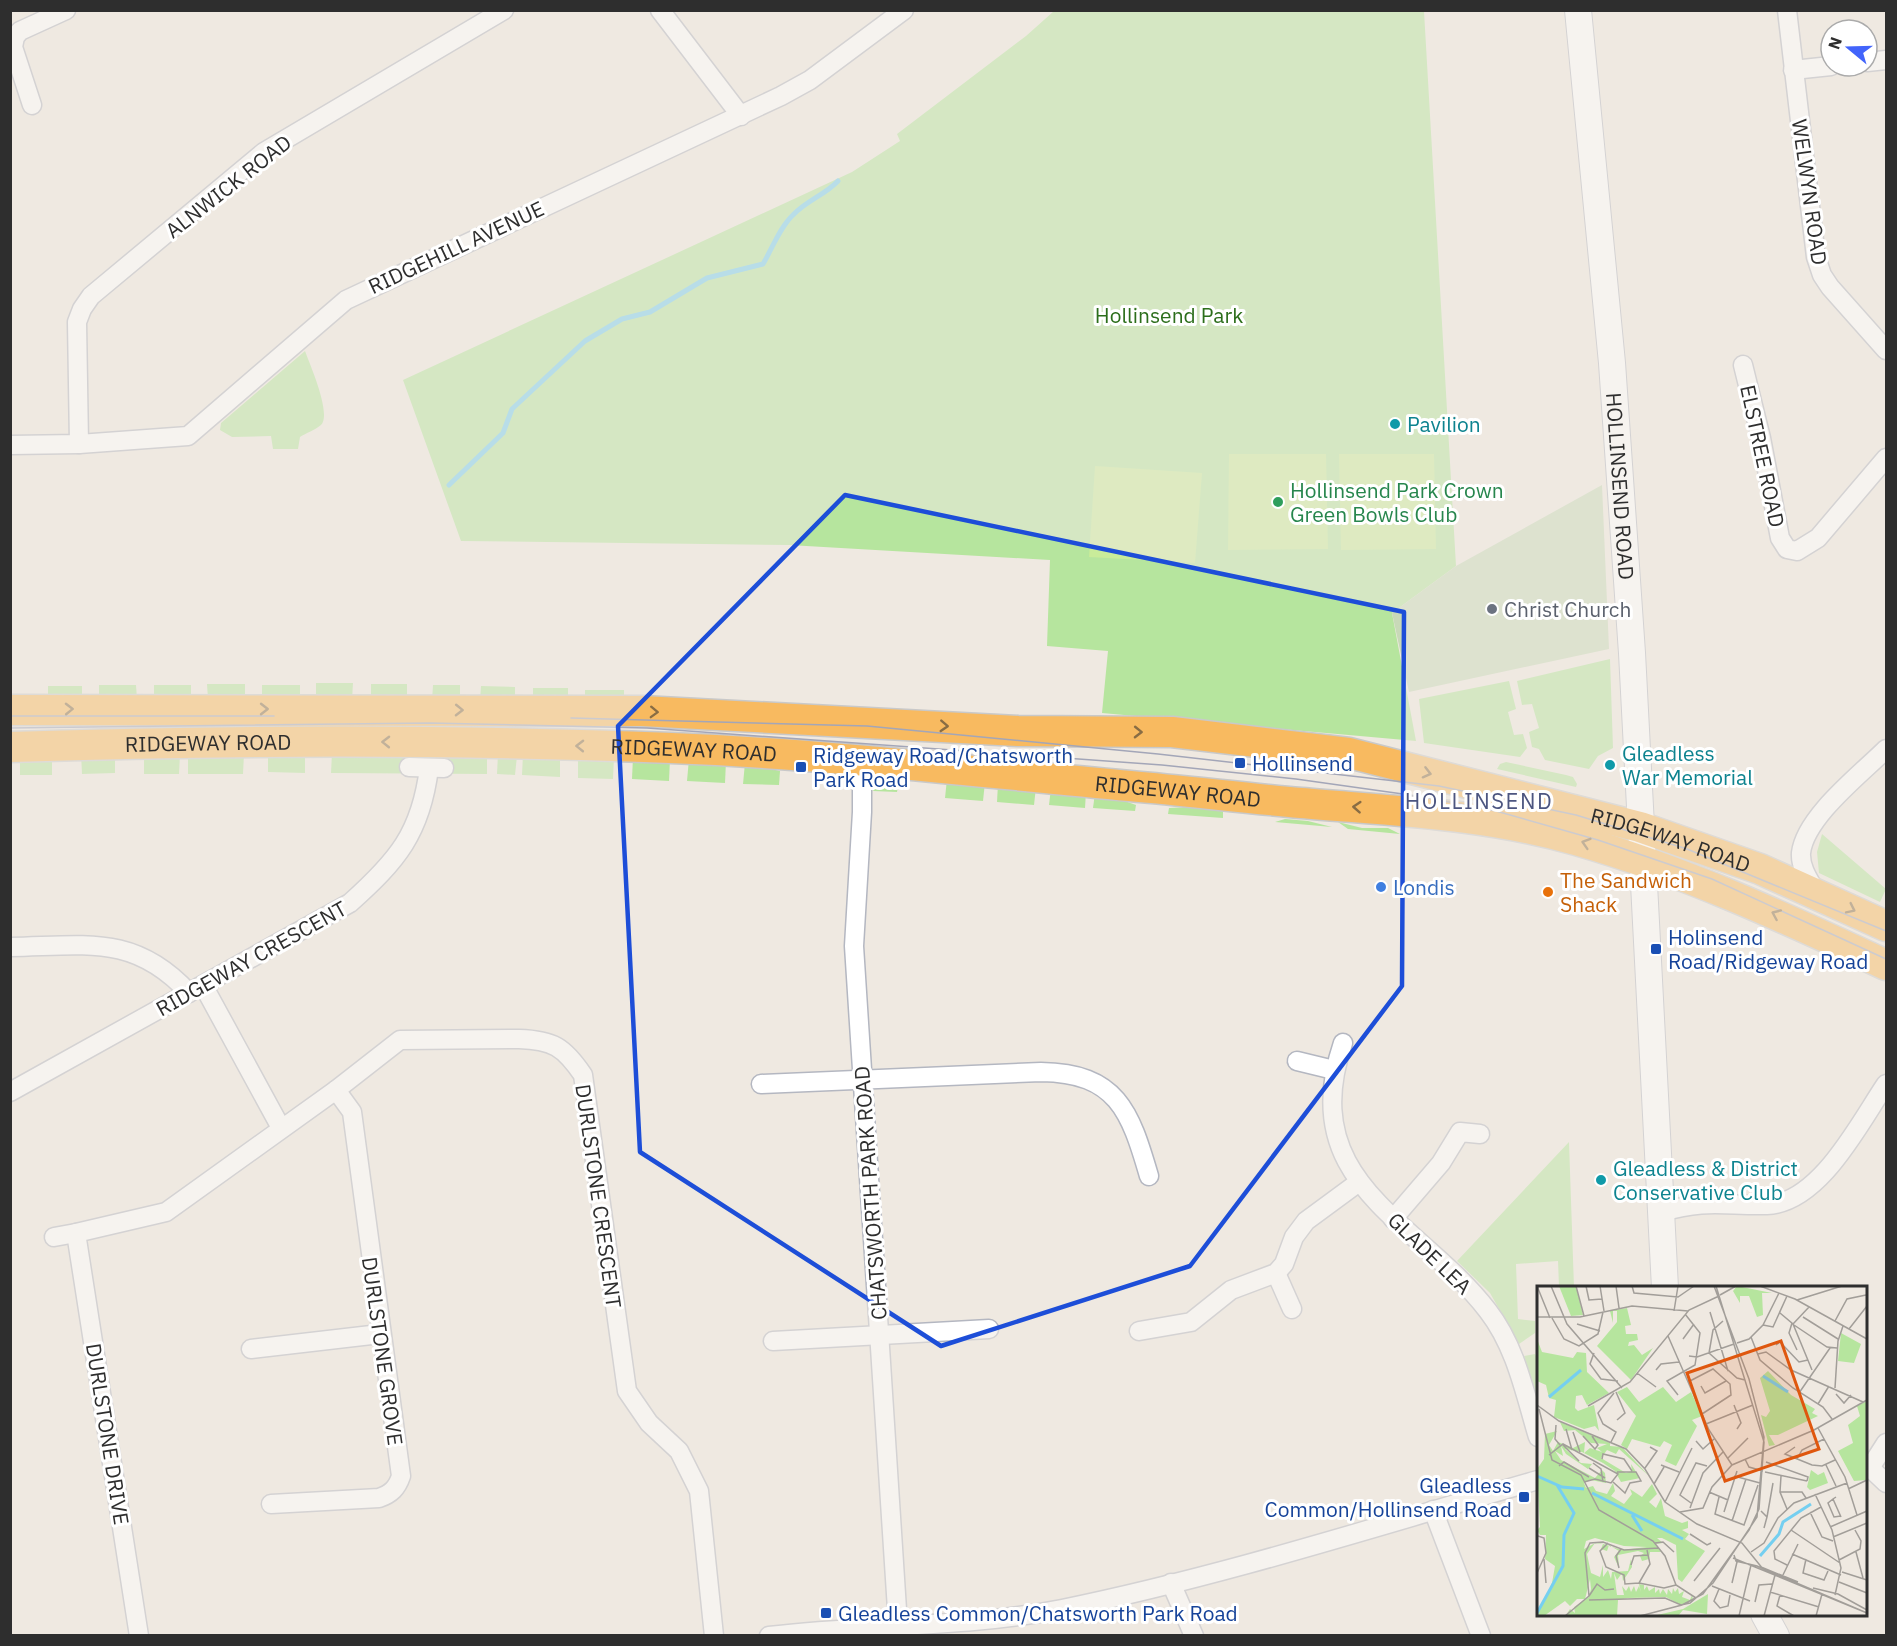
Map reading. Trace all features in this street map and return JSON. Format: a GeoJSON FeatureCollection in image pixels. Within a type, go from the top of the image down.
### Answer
{"type":"FeatureCollection","features":[{"type":"Feature","properties":{"kind":"highway","name":"RIDGEWAY ROAD"},"geometry":{"type":"LineString","coordinates":[[10,710],[642,711],[1018,731],[1172,732],[1349,753],[1640,827],[1714,851],[1816,892],[1887,926]]}},
{"type":"Feature","properties":{"kind":"highway","name":"RIDGEWAY ROAD"},"geometry":{"type":"LineString","coordinates":[[10,747],[224,740],[672,748],[862,760],[1304,804],[1415,811],[1505,824],[1572,839],[1642,860],[1709,884],[1887,965]]}},
{"type":"Feature","properties":{"kind":"main road","name":"HOLLINSEND ROAD"},"geometry":{"type":"LineString","coordinates":[[1578,10],[1612,363],[1632,653],[1665,1286]]}},
{"type":"Feature","properties":{"kind":"main road"},"geometry":{"type":"LineString","coordinates":[[1765,1616],[1776,1635]]}},
{"type":"Feature","properties":{"kind":"street"},"geometry":{"type":"LineString","coordinates":[[32,105],[13,47],[15,37],[26,28],[66,10]]}},
{"type":"Feature","properties":{"kind":"street","name":"ALNWICK ROAD"},"geometry":{"type":"LineString","coordinates":[[78,444],[77,322],[91,296],[264,152],[504,10]]}},
{"type":"Feature","properties":{"kind":"street"},"geometry":{"type":"LineString","coordinates":[[660,10],[741,116]]}},
{"type":"Feature","properties":{"kind":"street","name":"RIDGEHILL AVENUE"},"geometry":{"type":"LineString","coordinates":[[10,445],[78,444],[188,436],[345,300],[741,116],[810,80],[904,10]]}},
{"type":"Feature","properties":{"kind":"street","name":"WELWYN ROAD"},"geometry":{"type":"LineString","coordinates":[[1787,10],[1816,257],[1822,275],[1887,350]]}},
{"type":"Feature","properties":{"kind":"street"},"geometry":{"type":"LineString","coordinates":[[1793,69],[1819,67]]}},
{"type":"Feature","properties":{"kind":"street","name":"ELSTREE ROAD"},"geometry":{"type":"LineString","coordinates":[[1743,365],[1761,438],[1780,538],[1788,549],[1797,551],[1818,538],[1887,458]]}},
{"type":"Feature","properties":{"kind":"street"},"geometry":{"type":"LineString","coordinates":[[1816,892],[1802,863],[1801,854],[1810,828],[1887,749]]}},
{"type":"Feature","properties":{"kind":"street","name":"CHATSWORTH PARK ROAD"},"geometry":{"type":"LineString","coordinates":[[862,760],[862,812],[854,946],[898,1625]]}},
{"type":"Feature","properties":{"kind":"street","name":"RIDGEWAY CRESCENT"},"geometry":{"type":"LineString","coordinates":[[10,1092],[350,903],[392,863],[409,836],[424,804],[436,768],[409,767]]}},
{"type":"Feature","properties":{"kind":"street"},"geometry":{"type":"LineString","coordinates":[[10,947],[100,945],[124,949],[148,958],[175,978],[196,989],[281,1128],[166,1212],[54,1237]]}},
{"type":"Feature","properties":{"kind":"street","name":"DURLSTONE CRESCENT"},"geometry":{"type":"LineString","coordinates":[[281,1128],[336,1090],[400,1040],[536,1040],[567,1052],[583,1075],[627,1391],[649,1423],[679,1451],[699,1491],[714,1635]]}},
{"type":"Feature","properties":{"kind":"street","name":"GLADE LEA"},"geometry":{"type":"LineString","coordinates":[[1343,1043],[1334,1070],[1331,1092],[1332,1116],[1346,1160],[1359,1182],[1393,1219],[1488,1311],[1512,1353],[1537,1431]]}},
{"type":"Feature","properties":{"kind":"street"},"geometry":{"type":"LineString","coordinates":[[1297,1061],[1334,1070]]}},
{"type":"Feature","properties":{"kind":"street"},"geometry":{"type":"LineString","coordinates":[[761,1084],[862,1082],[1041,1072],[1081,1076],[1103,1088],[1125,1111],[1136,1131],[1149,1176]]}},
{"type":"Feature","properties":{"kind":"street"},"geometry":{"type":"LineString","coordinates":[[1662,1212],[1688,1204],[1708,1202],[1770,1205],[1788,1200],[1806,1191],[1825,1174],[1887,1084]]}},
{"type":"Feature","properties":{"kind":"street","name":"DURLSTONE GROVE"},"geometry":{"type":"LineString","coordinates":[[271,1504],[379,1498],[389,1495],[398,1485],[401,1476],[380,1334],[352,1112],[336,1090]]}},
{"type":"Feature","properties":{"kind":"street"},"geometry":{"type":"LineString","coordinates":[[1393,1219],[1442,1162],[1460,1132],[1480,1134]]}},
{"type":"Feature","properties":{"kind":"street"},"geometry":{"type":"LineString","coordinates":[[1139,1331],[1191,1322],[1231,1290],[1276,1273],[1284,1264],[1294,1237],[1306,1221],[1359,1182]]}},
{"type":"Feature","properties":{"kind":"street","name":"DURLSTONE DRIVE"},"geometry":{"type":"LineString","coordinates":[[76,1233],[139,1635]]}},
{"type":"Feature","properties":{"kind":"street"},"geometry":{"type":"LineString","coordinates":[[1276,1273],[1292,1309]]}},
{"type":"Feature","properties":{"kind":"street"},"geometry":{"type":"LineString","coordinates":[[773,1341],[880,1337],[989,1329]]}},
{"type":"Feature","properties":{"kind":"street"},"geometry":{"type":"LineString","coordinates":[[251,1349],[380,1334]]}},
{"type":"Feature","properties":{"kind":"street"},"geometry":{"type":"LineString","coordinates":[[1887,1443],[1868,1466],[1887,1483]]}},
{"type":"Feature","properties":{"kind":"street"},"geometry":{"type":"LineString","coordinates":[[769,1635],[827,1628],[898,1625],[950,1629],[1060,1609],[1171,1583],[1537,1481]]}},
{"type":"Feature","properties":{"kind":"street"},"geometry":{"type":"LineString","coordinates":[[1433,1510],[1481,1635]]}},
{"type":"Feature","properties":{"kind":"street"},"geometry":{"type":"LineString","coordinates":[[1171,1583],[1194,1635]]}},
{"type":"Feature","properties":{"kind":"highlighted area"},"geometry":{"type":"Polygon","coordinates":[[[845,495],[1404,612],[1402,986],[1190,1266],[941,1346],[640,1152],[618,726],[845,495]]]}},
{"type":"Feature","properties":{"kind":"green space","name":"Hollinsend Park"},"geometry":{"type":"Polygon","coordinates":[[[1054,11],[1424,11],[1456,566],[1392,613],[1416,741],[1102,713],[1108,651],[1047,646],[1050,560],[789,545],[461,541],[403,380],[852,172],[900,141],[897,134],[1026,36],[1054,11]]]}},
{"type":"Feature","properties":{"kind":"green space"},"geometry":{"type":"Polygon","coordinates":[[[305,351],[319,389],[324,419],[319,427],[300,437],[298,449],[273,449],[271,436],[232,437],[220,430],[221,423],[305,351]]]}},
{"type":"Feature","properties":{"kind":"green space","name":"Hollinsend Park Crown Green Bowls Club"},"geometry":{"type":"Polygon","coordinates":[[[1229,454],[1326,454],[1328,549],[1228,550],[1229,454]]]}},
{"type":"Feature","properties":{"kind":"green space","name":"Hollinsend Park Crown Green Bowls Club"},"geometry":{"type":"Polygon","coordinates":[[[1339,454],[1434,454],[1436,549],[1341,550],[1339,454]]]}},
{"type":"Feature","properties":{"kind":"green space"},"geometry":{"type":"Polygon","coordinates":[[[1095,466],[1202,473],[1195,563],[1089,557],[1095,466]]]}},
{"type":"Feature","properties":{"kind":"green space"},"geometry":{"type":"Polygon","coordinates":[[[1602,485],[1609,649],[1409,692],[1392,613],[1456,566],[1602,485]]]}},
{"type":"Feature","properties":{"kind":"green space"},"geometry":{"type":"Polygon","coordinates":[[[1610,659],[1613,748],[1598,756],[1589,769],[1545,760],[1539,749],[1532,747],[1529,732],[1539,728],[1532,704],[1522,705],[1517,681],[1610,659]]]}},
{"type":"Feature","properties":{"kind":"green space"},"geometry":{"type":"Polygon","coordinates":[[[1509,681],[1516,709],[1508,712],[1514,735],[1523,734],[1527,748],[1520,757],[1424,743],[1419,699],[1509,681]]]}},
{"type":"Feature","properties":{"kind":"green space"},"geometry":{"type":"Polygon","coordinates":[[[316,683],[353,683],[352,700],[316,700],[316,683]]]}},
{"type":"Feature","properties":{"kind":"green space"},"geometry":{"type":"Polygon","coordinates":[[[207,684],[245,684],[245,699],[208,699],[207,684]]]}},
{"type":"Feature","properties":{"kind":"green space"},"geometry":{"type":"Polygon","coordinates":[[[371,684],[407,684],[407,701],[371,701],[371,684]]]}},
{"type":"Feature","properties":{"kind":"green space"},"geometry":{"type":"Polygon","coordinates":[[[99,685],[136,685],[137,699],[99,700],[99,685]]]}},
{"type":"Feature","properties":{"kind":"green space"},"geometry":{"type":"Polygon","coordinates":[[[154,685],[191,685],[191,699],[154,700],[154,685]]]}},
{"type":"Feature","properties":{"kind":"green space"},"geometry":{"type":"Polygon","coordinates":[[[262,685],[300,685],[300,699],[262,699],[262,685]]]}},
{"type":"Feature","properties":{"kind":"green space"},"geometry":{"type":"Polygon","coordinates":[[[433,685],[460,685],[460,702],[432,701],[433,685]]]}},
{"type":"Feature","properties":{"kind":"green space"},"geometry":{"type":"Polygon","coordinates":[[[48,686],[82,686],[82,701],[48,700],[48,686]]]}},
{"type":"Feature","properties":{"kind":"green space"},"geometry":{"type":"Polygon","coordinates":[[[481,686],[515,687],[515,702],[480,701],[481,686]]]}},
{"type":"Feature","properties":{"kind":"green space"},"geometry":{"type":"Polygon","coordinates":[[[533,688],[568,688],[568,703],[533,702],[533,688]]]}},
{"type":"Feature","properties":{"kind":"green space"},"geometry":{"type":"Polygon","coordinates":[[[585,690],[624,690],[624,704],[585,703],[585,690]]]}},
{"type":"Feature","properties":{"kind":"green space"},"geometry":{"type":"Polygon","coordinates":[[[115,752],[115,773],[82,774],[81,753],[115,752]]]}},
{"type":"Feature","properties":{"kind":"green space"},"geometry":{"type":"Polygon","coordinates":[[[268,752],[305,752],[305,773],[268,772],[268,752]]]}},
{"type":"Feature","properties":{"kind":"green space"},"geometry":{"type":"Polygon","coordinates":[[[332,753],[487,754],[487,774],[331,773],[332,753]]]}},
{"type":"Feature","properties":{"kind":"green space"},"geometry":{"type":"Polygon","coordinates":[[[144,754],[180,754],[179,774],[144,774],[144,754]]]}},
{"type":"Feature","properties":{"kind":"green space"},"geometry":{"type":"Polygon","coordinates":[[[188,754],[244,754],[243,774],[188,774],[188,754]]]}},
{"type":"Feature","properties":{"kind":"green space"},"geometry":{"type":"Polygon","coordinates":[[[498,754],[517,756],[515,775],[497,774],[498,754]]]}},
{"type":"Feature","properties":{"kind":"green space"},"geometry":{"type":"Polygon","coordinates":[[[523,754],[560,756],[560,777],[522,775],[523,754]]]}},
{"type":"Feature","properties":{"kind":"green space"},"geometry":{"type":"Polygon","coordinates":[[[20,756],[52,756],[52,775],[20,775],[20,756]]]}},
{"type":"Feature","properties":{"kind":"green space"},"geometry":{"type":"Polygon","coordinates":[[[578,756],[614,757],[613,779],[578,778],[578,756]]]}},
{"type":"Feature","properties":{"kind":"green space"},"geometry":{"type":"Polygon","coordinates":[[[633,757],[670,759],[669,781],[632,779],[633,757]]]}},
{"type":"Feature","properties":{"kind":"green space"},"geometry":{"type":"Polygon","coordinates":[[[689,759],[726,761],[725,783],[687,781],[689,759]]]}},
{"type":"Feature","properties":{"kind":"green space"},"geometry":{"type":"Polygon","coordinates":[[[1506,762],[1573,777],[1577,784],[1576,787],[1497,769],[1500,764],[1506,762]]]}},
{"type":"Feature","properties":{"kind":"green space"},"geometry":{"type":"Polygon","coordinates":[[[745,763],[780,771],[779,785],[743,784],[745,763]]]}},
{"type":"Feature","properties":{"kind":"green space"},"geometry":{"type":"Polygon","coordinates":[[[904,775],[902,787],[898,787],[897,792],[873,791],[882,777],[904,775]]]}},
{"type":"Feature","properties":{"kind":"green space"},"geometry":{"type":"Polygon","coordinates":[[[947,779],[985,782],[983,801],[945,798],[947,779]]]}},
{"type":"Feature","properties":{"kind":"green space"},"geometry":{"type":"Polygon","coordinates":[[[998,784],[1036,787],[1034,805],[997,802],[998,784]]]}},
{"type":"Feature","properties":{"kind":"green space"},"geometry":{"type":"Polygon","coordinates":[[[1051,788],[1086,791],[1085,808],[1049,805],[1051,788]]]}},
{"type":"Feature","properties":{"kind":"green space"},"geometry":{"type":"Polygon","coordinates":[[[1099,792],[1136,805],[1135,811],[1093,808],[1095,793],[1099,792]]]}},
{"type":"Feature","properties":{"kind":"green space"},"geometry":{"type":"Polygon","coordinates":[[[1191,807],[1223,810],[1223,818],[1168,814],[1169,808],[1191,807]]]}},
{"type":"Feature","properties":{"kind":"green space"},"geometry":{"type":"Polygon","coordinates":[[[1285,819],[1308,821],[1332,827],[1275,822],[1285,819]]]}},
{"type":"Feature","properties":{"kind":"green space"},"geometry":{"type":"Polygon","coordinates":[[[1338,822],[1362,828],[1388,828],[1400,834],[1348,829],[1338,822]]]}},
{"type":"Feature","properties":{"kind":"green space"},"geometry":{"type":"Polygon","coordinates":[[[1822,834],[1886,889],[1880,902],[1819,873],[1817,852],[1822,834]]]}},
{"type":"Feature","properties":{"kind":"green space"},"geometry":{"type":"Polygon","coordinates":[[[1569,1142],[1574,1286],[1559,1286],[1558,1261],[1516,1264],[1518,1319],[1535,1321],[1535,1333],[1519,1344],[1490,1293],[1457,1261],[1569,1142]]]}},
{"type":"Feature","properties":{"kind":"green space"},"geometry":{"type":"Polygon","coordinates":[[[1535,1354],[1537,1358],[1537,1396],[1524,1356],[1535,1354]]]}},
{"type":"Feature","properties":{"kind":"waterway"},"geometry":{"type":"LineString","coordinates":[[449,485],[503,433],[512,409],[585,341],[622,319],[650,312],[707,278],[763,264],[788,220],[804,205],[838,181]]}},
{"type":"Feature","properties":{"kind":"tram line"},"geometry":{"type":"LineString","coordinates":[[10,716],[274,716]]}},
{"type":"Feature","properties":{"kind":"tram line"},"geometry":{"type":"LineString","coordinates":[[571,718],[867,726],[1158,754],[1439,786],[1576,815],[1687,849],[1886,931]]}},
{"type":"Feature","properties":{"kind":"tram line"},"geometry":{"type":"LineString","coordinates":[[10,728],[430,723],[647,728],[1162,765],[1296,779],[1417,796],[1496,811],[1598,840],[1712,879],[1886,959]]}},
{"type":"Feature","properties":{"kind":"place","name":"Pavilion"},"geometry":{"type":"Point","coordinates":[1395,424]}},
{"type":"Feature","properties":{"kind":"place","name":"Hollinsend Park Crown Green Bowls Club"},"geometry":{"type":"Point","coordinates":[1278,502]}},
{"type":"Feature","properties":{"kind":"place","name":"Christ Church"},"geometry":{"type":"Point","coordinates":[1492,609]}},
{"type":"Feature","properties":{"kind":"place","name":"Hollinsend"},"geometry":{"type":"Point","coordinates":[1240,763]}},
{"type":"Feature","properties":{"kind":"place","name":"Gleadless War Memorial"},"geometry":{"type":"Point","coordinates":[1610,765]}},
{"type":"Feature","properties":{"kind":"place","name":"Ridgeway Road/Chatsworth Park Road"},"geometry":{"type":"Point","coordinates":[801,767]}},
{"type":"Feature","properties":{"kind":"place","name":"Londis"},"geometry":{"type":"Point","coordinates":[1381,887]}},
{"type":"Feature","properties":{"kind":"place","name":"The Sandwich Shack"},"geometry":{"type":"Point","coordinates":[1548,892]}},
{"type":"Feature","properties":{"kind":"place","name":"Holinsend Road/Ridgeway Road"},"geometry":{"type":"Point","coordinates":[1656,949]}},
{"type":"Feature","properties":{"kind":"place","name":"Gleadless & District Conservative Club"},"geometry":{"type":"Point","coordinates":[1601,1180]}},
{"type":"Feature","properties":{"kind":"place","name":"Gleadless Common/Hollinsend Road"},"geometry":{"type":"Point","coordinates":[1524,1497]}},
{"type":"Feature","properties":{"kind":"place","name":"Gleadless Common/Chatsworth Park Road"},"geometry":{"type":"Point","coordinates":[826,1613]}},
{"type":"Feature","properties":{"kind":"district","name":"HOLLINSEND"},"geometry":{"type":"Point","coordinates":[1479,800]}}]}
